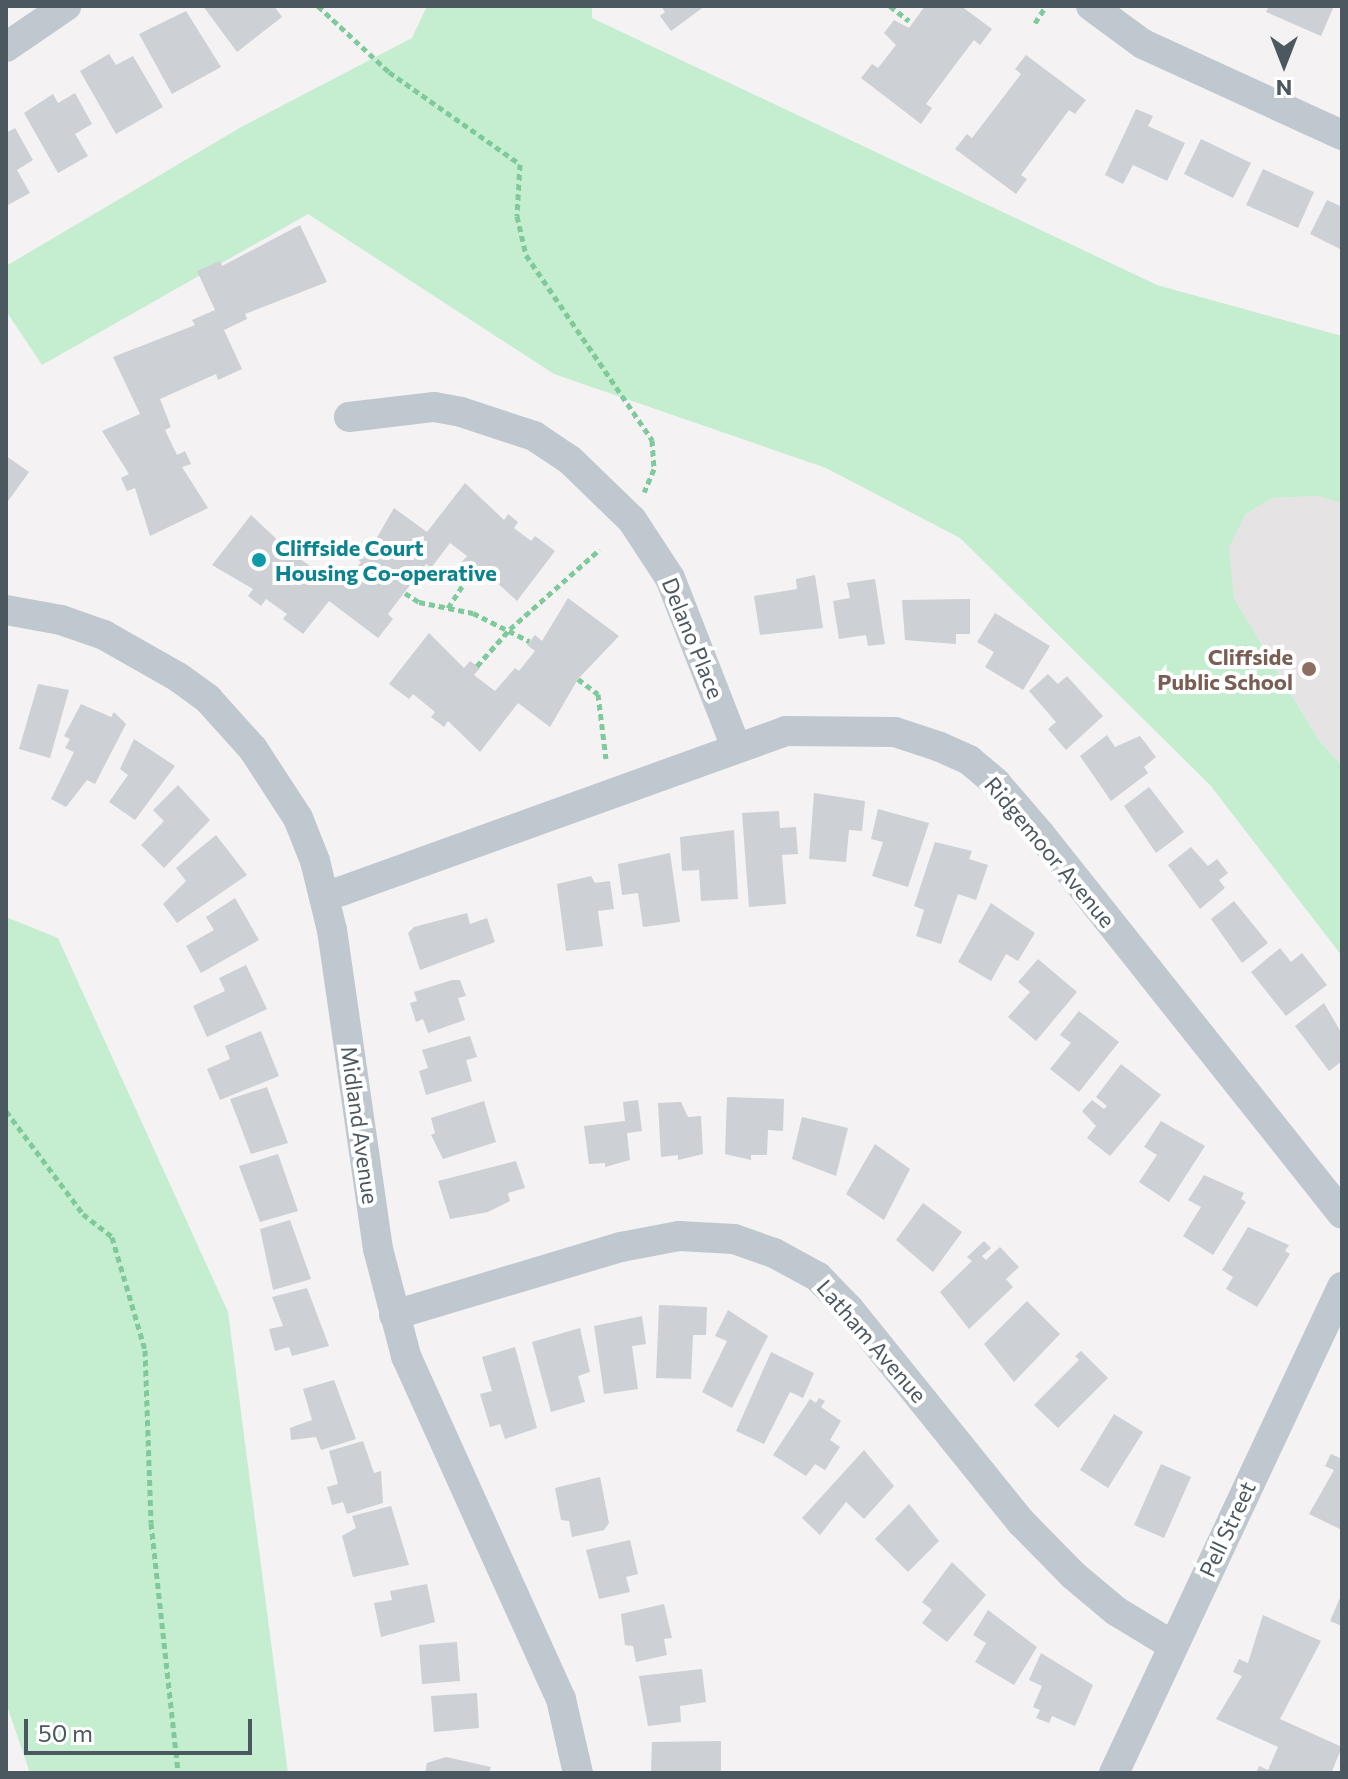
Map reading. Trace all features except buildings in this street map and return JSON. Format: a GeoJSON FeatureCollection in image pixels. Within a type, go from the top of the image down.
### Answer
{"type":"FeatureCollection","features":[{"type":"Feature","properties":{"kind":"street"},"geometry":{"type":"LineString","coordinates":[[6,47],[66,6]]}},
{"type":"Feature","properties":{"kind":"street"},"geometry":{"type":"LineString","coordinates":[[1091,6],[1143,44],[1342,135]]}},
{"type":"Feature","properties":{"kind":"street","name":"Delano Place"},"geometry":{"type":"LineString","coordinates":[[349,417],[434,407],[511,427],[570,460],[632,520],[670,578],[736,747]]}},
{"type":"Feature","properties":{"kind":"street","name":"Midland Avenue"},"geometry":{"type":"LineString","coordinates":[[6,610],[61,620],[104,635],[143,653],[208,699],[256,752],[298,818],[325,897],[378,1249],[394,1315],[426,1409],[561,1699],[578,1773]]}},
{"type":"Feature","properties":{"kind":"street","name":"Ridgemoor Avenue"},"geometry":{"type":"LineString","coordinates":[[325,897],[786,731],[834,728],[895,732],[969,760],[1040,834],[1342,1214]]}},
{"type":"Feature","properties":{"kind":"street","name":"Latham Avenue"},"geometry":{"type":"LineString","coordinates":[[394,1315],[621,1247],[679,1236],[734,1239],[774,1253],[818,1277],[849,1309],[1021,1522],[1073,1575],[1116,1611],[1172,1645]]}},
{"type":"Feature","properties":{"kind":"street","name":"Pell Street"},"geometry":{"type":"LineString","coordinates":[[1114,1773],[1342,1287]]}},
{"type":"Feature","properties":{"kind":"path"},"geometry":{"type":"LineString","coordinates":[[318,6],[389,72],[520,164],[517,216],[526,255],[652,440],[654,469],[632,520]]}},
{"type":"Feature","properties":{"kind":"path"},"geometry":{"type":"LineString","coordinates":[[890,6],[909,21]]}},
{"type":"Feature","properties":{"kind":"path"},"geometry":{"type":"LineString","coordinates":[[1035,23],[1046,6]]}},
{"type":"Feature","properties":{"kind":"path"},"geometry":{"type":"LineString","coordinates":[[477,666],[510,629],[600,549]]}},
{"type":"Feature","properties":{"kind":"path"},"geometry":{"type":"LineString","coordinates":[[448,608],[472,571]]}},
{"type":"Feature","properties":{"kind":"path"},"geometry":{"type":"LineString","coordinates":[[405,593],[419,602],[448,608],[510,629],[529,641]]}},
{"type":"Feature","properties":{"kind":"path"},"geometry":{"type":"LineString","coordinates":[[578,679],[598,694],[606,759]]}},
{"type":"Feature","properties":{"kind":"path"},"geometry":{"type":"LineString","coordinates":[[6,1111],[83,1214],[112,1237],[145,1350],[151,1523],[178,1773]]}},
{"type":"Feature","properties":{"kind":"shaded area","name":"Cliffside Public School"},"geometry":{"type":"Polygon","coordinates":[[[1320,496],[1342,503],[1342,766],[1318,739],[1234,598],[1228,547],[1246,514],[1273,498],[1320,496]]]}},
{"type":"Feature","properties":{"kind":"green space"},"geometry":{"type":"Polygon","coordinates":[[[427,6],[592,6],[592,18],[1157,285],[1342,336],[1342,503],[1319,496],[1273,498],[1246,514],[1229,547],[1234,598],[1318,739],[1342,766],[1342,956],[1210,785],[960,538],[826,468],[554,374],[308,214],[42,365],[6,311],[6,266],[243,126],[412,38],[427,6]]]}},
{"type":"Feature","properties":{"kind":"green space"},"geometry":{"type":"Polygon","coordinates":[[[6,917],[58,938],[228,1312],[288,1773],[30,1773],[6,1703],[6,917]]]}},
{"type":"Feature","properties":{"kind":"place","name":"Cliffside Court Housing Co-operative"},"geometry":{"type":"Point","coordinates":[259,560]}},
{"type":"Feature","properties":{"kind":"place","name":"Cliffside Public School"},"geometry":{"type":"Point","coordinates":[1309,669]}}]}
